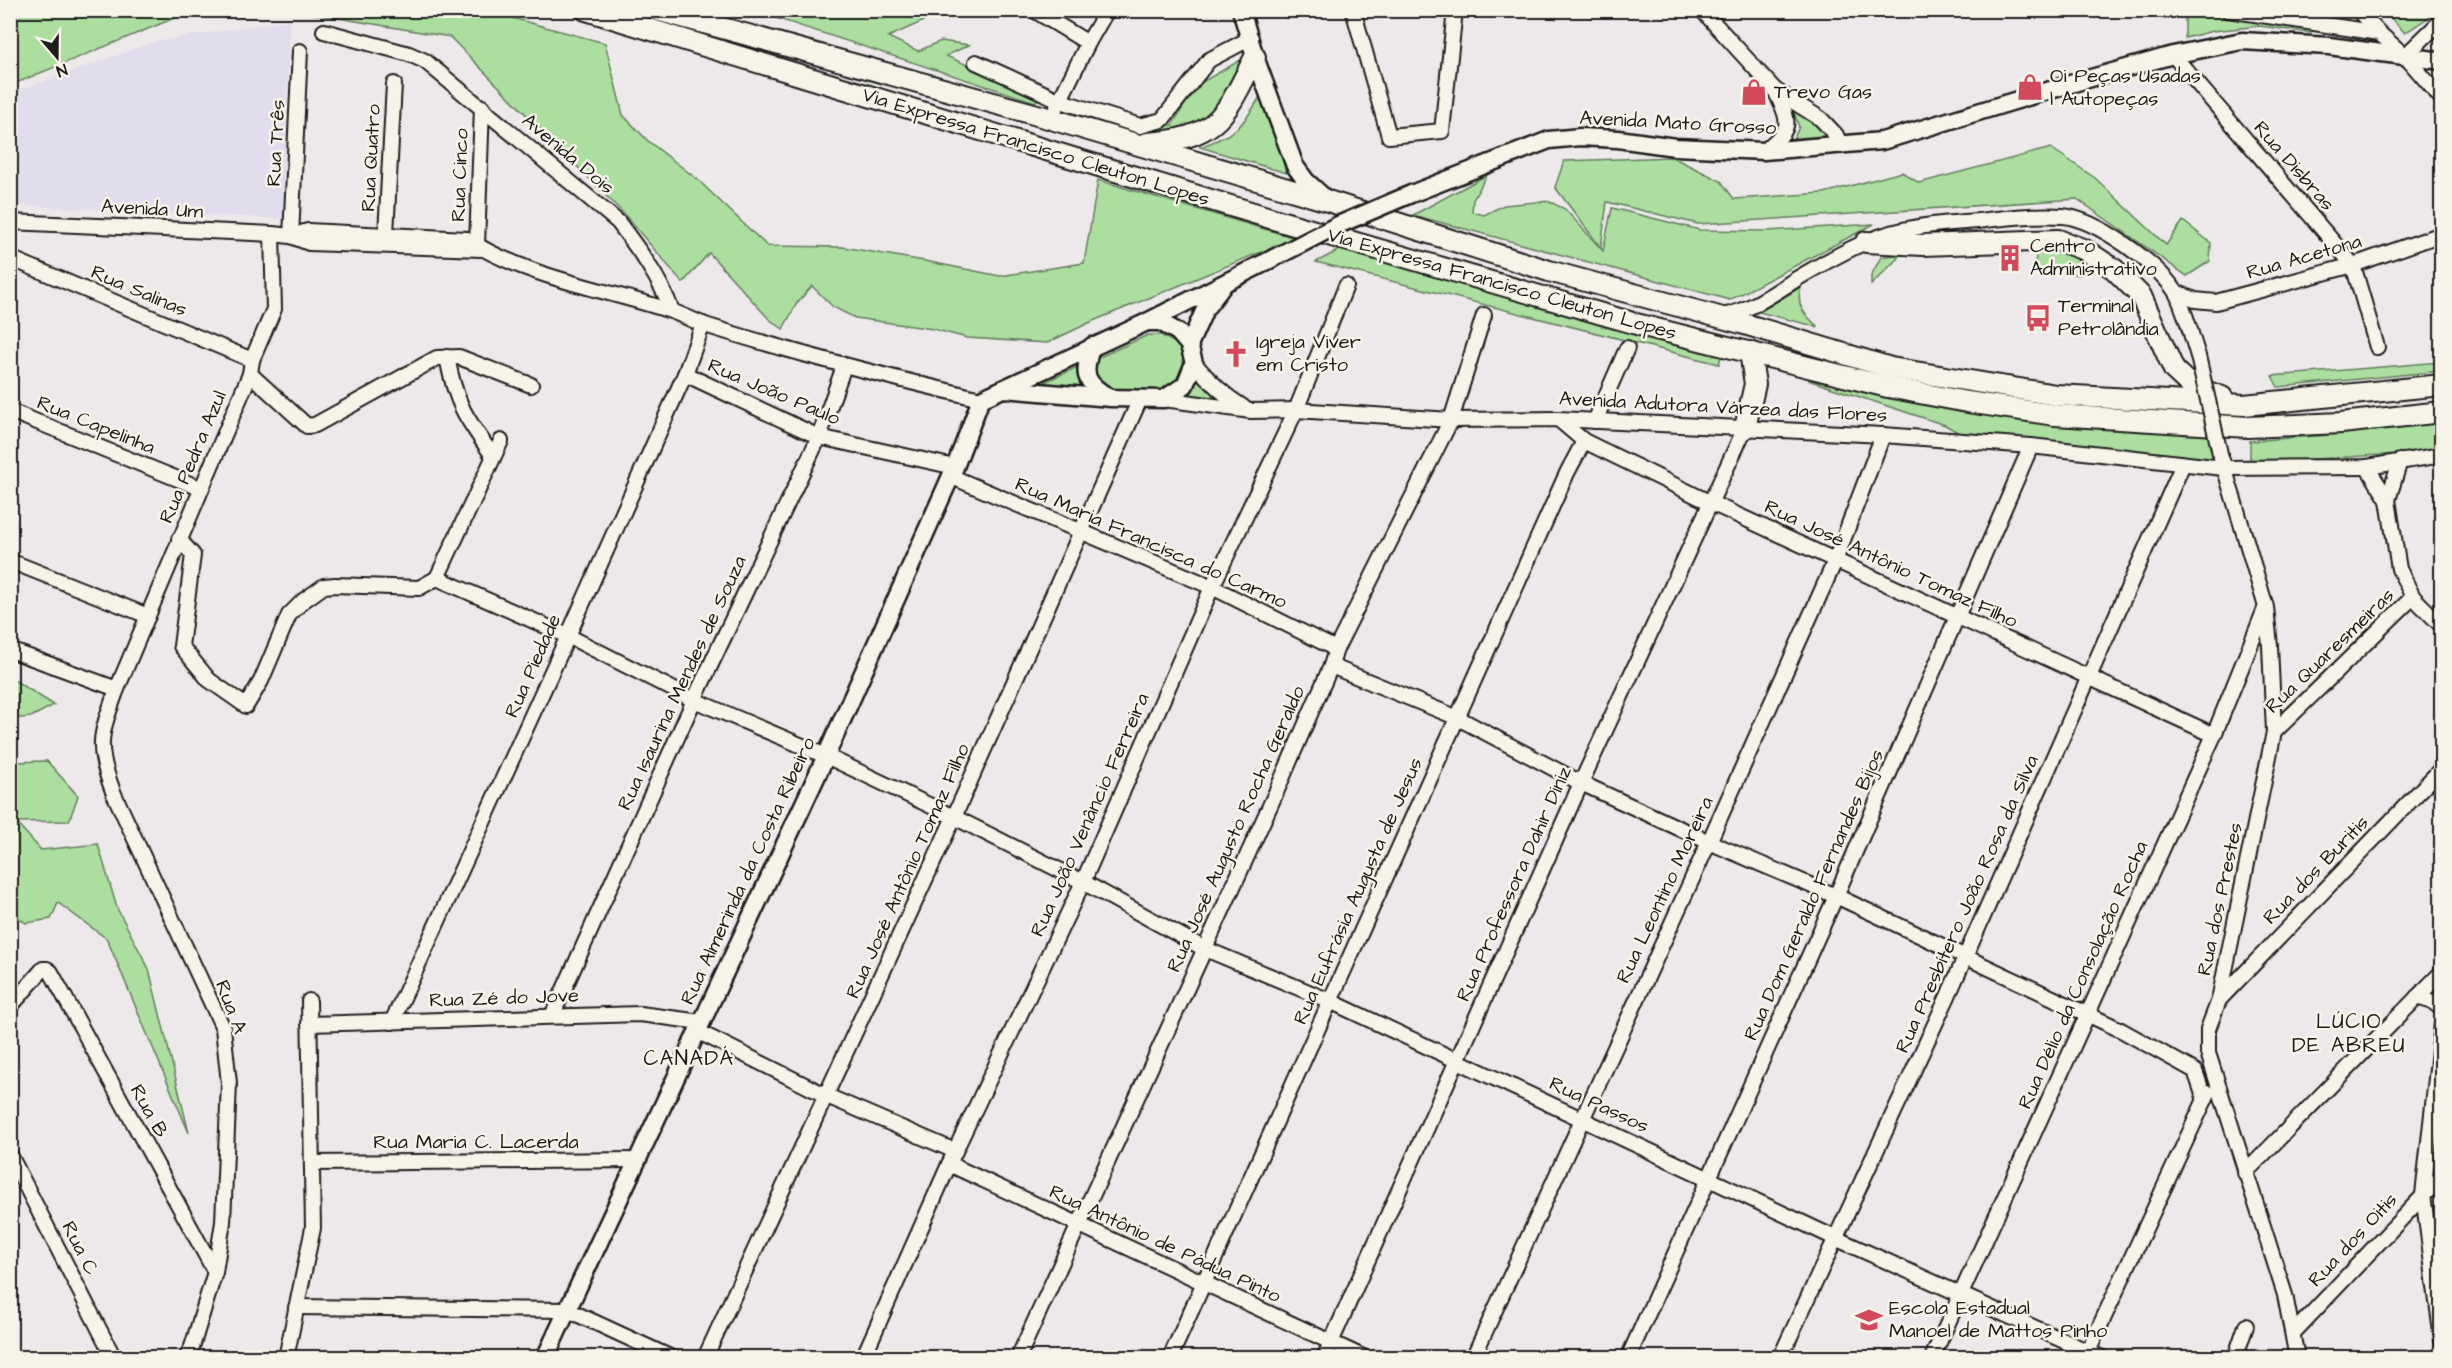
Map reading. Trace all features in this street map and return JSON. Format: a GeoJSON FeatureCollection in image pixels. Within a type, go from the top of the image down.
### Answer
{"type":"FeatureCollection","features":[{"type":"Feature","properties":{"kind":"highway","name":"Via Expressa Francisco Cleuton Lopes"},"geometry":{"type":"LineString","coordinates":[[586,10],[1280,221],[1640,325],[1888,387],[2055,415],[2248,427],[2341,423],[2442,412]]}},
{"type":"Feature","properties":{"kind":"highway","name":"Via Expressa Francisco Cleuton Lopes"},"geometry":{"type":"LineString","coordinates":[[657,10],[1048,118],[1328,201],[1549,271],[1892,368],[2056,395],[2244,405],[2442,385]]}},
{"type":"Feature","properties":{"kind":"highway"},"geometry":{"type":"LineString","coordinates":[[1134,145],[1178,141],[1208,128],[1231,104],[1253,48]]}},
{"type":"Feature","properties":{"kind":"highway"},"geometry":{"type":"LineString","coordinates":[[1866,242],[1923,245],[2058,240],[2085,250],[2114,269],[2141,296],[2174,370],[2192,386],[2244,405]]}},
{"type":"Feature","properties":{"kind":"highway"},"geometry":{"type":"LineString","coordinates":[[1745,428],[1755,384],[1750,352]]}},
{"type":"Feature","properties":{"kind":"main road"},"geometry":{"type":"LineString","coordinates":[[1241,10],[1294,166],[1306,181],[1328,201]]}},
{"type":"Feature","properties":{"kind":"main road","name":"Avenida Mato Grosso"},"geometry":{"type":"LineString","coordinates":[[1147,322],[1338,225],[1549,140],[1580,137],[1618,139],[1676,147],[1764,151],[1882,141],[2173,55],[2242,41],[2329,46],[2442,61]]}},
{"type":"Feature","properties":{"kind":"main road"},"geometry":{"type":"LineString","coordinates":[[1189,345],[1205,309],[1224,284]]}},
{"type":"Feature","properties":{"kind":"main road"},"geometry":{"type":"LineString","coordinates":[[981,399],[1147,322],[1160,322],[1178,332],[1189,345],[1194,363],[1185,385],[1164,399]]}},
{"type":"Feature","properties":{"kind":"main road"},"geometry":{"type":"LineString","coordinates":[[1092,346],[1086,362],[1086,376],[1094,389],[1111,398]]}},
{"type":"Feature","properties":{"kind":"main road","name":"Avenida Adutora Várzea das Flores"},"geometry":{"type":"LineString","coordinates":[[1002,389],[1111,398],[1164,399]]}},
{"type":"Feature","properties":{"kind":"main road","name":"Rua Almerinda da Costa Ribeiro"},"geometry":{"type":"LineString","coordinates":[[545,1358],[826,756],[952,471],[981,399]]}},
{"type":"Feature","properties":{"kind":"street"},"geometry":{"type":"LineString","coordinates":[[1034,10],[1088,43]]}},
{"type":"Feature","properties":{"kind":"street"},"geometry":{"type":"LineString","coordinates":[[1048,118],[1061,101],[1088,43],[1107,10]]}},
{"type":"Feature","properties":{"kind":"street"},"geometry":{"type":"LineString","coordinates":[[1353,10],[1389,136],[1442,131],[1455,10]]}},
{"type":"Feature","properties":{"kind":"street"},"geometry":{"type":"LineString","coordinates":[[1702,10],[1775,90],[1821,119],[1836,135],[1841,146]]}},
{"type":"Feature","properties":{"kind":"street"},"geometry":{"type":"LineString","coordinates":[[2228,10],[2379,33]]}},
{"type":"Feature","properties":{"kind":"street"},"geometry":{"type":"LineString","coordinates":[[2358,10],[2405,56],[2442,99]]}},
{"type":"Feature","properties":{"kind":"street"},"geometry":{"type":"LineString","coordinates":[[2405,56],[2442,20]]}},
{"type":"Feature","properties":{"kind":"street","name":"Avenida Dois"},"geometry":{"type":"LineString","coordinates":[[324,31],[425,60],[618,222],[638,248],[659,282],[672,311]]}},
{"type":"Feature","properties":{"kind":"street"},"geometry":{"type":"LineString","coordinates":[[976,62],[1061,101],[1140,126],[1162,120],[1209,60],[1253,48]]}},
{"type":"Feature","properties":{"kind":"street","name":"Rua Três"},"geometry":{"type":"LineString","coordinates":[[291,236],[300,51]]}},
{"type":"Feature","properties":{"kind":"street","name":"Rua Disbras"},"geometry":{"type":"LineString","coordinates":[[2173,55],[2353,265],[2377,347]]}},
{"type":"Feature","properties":{"kind":"street","name":"Rua Quatro"},"geometry":{"type":"LineString","coordinates":[[386,234],[394,84]]}},
{"type":"Feature","properties":{"kind":"street"},"geometry":{"type":"LineString","coordinates":[[1764,151],[1783,136],[1788,117],[1775,90]]}},
{"type":"Feature","properties":{"kind":"street","name":"Rua Cinco"},"geometry":{"type":"LineString","coordinates":[[480,247],[482,107]]}},
{"type":"Feature","properties":{"kind":"street"},"geometry":{"type":"LineString","coordinates":[[1716,317],[1743,310],[1821,264],[1866,242],[1908,228],[1930,224],[2007,218],[2065,216],[2085,222],[2136,253],[2176,292]]}},
{"type":"Feature","properties":{"kind":"street","name":"Avenida Um"},"geometry":{"type":"LineString","coordinates":[[10,222],[291,236]]}},
{"type":"Feature","properties":{"kind":"street"},"geometry":{"type":"LineString","coordinates":[[291,236],[308,231],[467,239],[480,247],[567,282],[672,311],[703,324],[844,366],[981,399]]}},
{"type":"Feature","properties":{"kind":"street","name":"Rua Pedra Azul"},"geometry":{"type":"LineString","coordinates":[[117,689],[274,309],[272,234]]}},
{"type":"Feature","properties":{"kind":"street","name":"Rua Acetona"},"geometry":{"type":"LineString","coordinates":[[2176,292],[2195,300],[2216,302],[2353,265],[2442,234]]}},
{"type":"Feature","properties":{"kind":"street"},"geometry":{"type":"LineString","coordinates":[[291,236],[309,243],[480,247]]}},
{"type":"Feature","properties":{"kind":"street","name":"Rua Salinas"},"geometry":{"type":"LineString","coordinates":[[10,258],[251,367],[307,426],[315,425],[437,358],[447,357]]}},
{"type":"Feature","properties":{"kind":"street","name":"Rua João Venâncio Ferreira"},"geometry":{"type":"LineString","coordinates":[[863,1358],[952,1158],[1083,882],[1212,587],[1296,410],[1346,286]]}},
{"type":"Feature","properties":{"kind":"street","name":"Rua dos Prestes"},"geometry":{"type":"LineString","coordinates":[[2176,292],[2198,356],[2222,463],[2266,607],[2274,732],[2219,1000],[2208,1029],[2208,1053],[2285,1295],[2294,1332],[2297,1358]]}},
{"type":"Feature","properties":{"kind":"street","name":"Rua José Augusto Rocha Geraldo"},"geometry":{"type":"LineString","coordinates":[[1018,1358],[1274,796],[1331,666],[1336,649],[1451,420],[1484,315]]}},
{"type":"Feature","properties":{"kind":"street","name":"Rua Piedade"},"geometry":{"type":"LineString","coordinates":[[392,1022],[685,374],[703,324]]}},
{"type":"Feature","properties":{"kind":"street"},"geometry":{"type":"LineString","coordinates":[[1595,421],[1627,348]]}},
{"type":"Feature","properties":{"kind":"street"},"geometry":{"type":"LineString","coordinates":[[493,456],[463,414],[453,389],[447,357],[459,357],[531,385]]}},
{"type":"Feature","properties":{"kind":"street"},"geometry":{"type":"LineString","coordinates":[[1194,363],[1228,398],[1251,411]]}},
{"type":"Feature","properties":{"kind":"street","name":"Rua Isaurina Mendes de Souza"},"geometry":{"type":"LineString","coordinates":[[552,1016],[694,699],[819,437],[844,366]]}},
{"type":"Feature","properties":{"kind":"street","name":"Rua João Paulo"},"geometry":{"type":"LineString","coordinates":[[685,374],[819,437],[952,471]]}},
{"type":"Feature","properties":{"kind":"street","name":"Rua José Antônio Tomaz Filho"},"geometry":{"type":"LineString","coordinates":[[705,1358],[954,817],[1140,399]]}},
{"type":"Feature","properties":{"kind":"street","name":"Avenida Adutora Várzea das Flores"},"geometry":{"type":"LineString","coordinates":[[1164,399],[1251,411],[1296,410],[1451,420],[1558,419],[1883,435],[2031,446],[2183,464],[2367,467],[2442,455]]}},
{"type":"Feature","properties":{"kind":"street","name":"Rua Capelinha"},"geometry":{"type":"LineString","coordinates":[[10,411],[200,488]]}},
{"type":"Feature","properties":{"kind":"street","name":"Rua José Antônio Tomaz Filho"},"geometry":{"type":"LineString","coordinates":[[1558,419],[1584,441],[1709,502],[2214,735]]}},
{"type":"Feature","properties":{"kind":"street","name":"Rua Professora Dahir Diniz"},"geometry":{"type":"LineString","coordinates":[[1324,1358],[1581,783],[1745,428]]}},
{"type":"Feature","properties":{"kind":"street","name":"Rua Leontino Moreira"},"geometry":{"type":"LineString","coordinates":[[1473,1358],[1835,561],[1883,435]]}},
{"type":"Feature","properties":{"kind":"street"},"geometry":{"type":"LineString","coordinates":[[179,539],[193,555],[181,646],[209,680],[246,706],[261,681],[289,615],[303,601],[324,586],[418,588],[436,578],[501,441]]}},
{"type":"Feature","properties":{"kind":"street","name":"Rua Eufrásia Augusta de Jesus"},"geometry":{"type":"LineString","coordinates":[[1170,1358],[1567,472],[1584,441]]}},
{"type":"Feature","properties":{"kind":"street","name":"Rua Dom Geraldo Fernandes Bijos"},"geometry":{"type":"LineString","coordinates":[[1628,1358],[1836,896],[2031,446]]}},
{"type":"Feature","properties":{"kind":"street"},"geometry":{"type":"LineString","coordinates":[[2388,500],[2400,461]]}},
{"type":"Feature","properties":{"kind":"street","name":"Rua Presbítero João Rosa da Silva"},"geometry":{"type":"LineString","coordinates":[[1780,1358],[1948,996],[2183,464]]}},
{"type":"Feature","properties":{"kind":"street"},"geometry":{"type":"LineString","coordinates":[[2367,467],[2388,500],[2399,569],[2413,597],[2442,626]]}},
{"type":"Feature","properties":{"kind":"street","name":"Rua Maria Francisca do Carmo"},"geometry":{"type":"LineString","coordinates":[[952,471],[1082,531],[1212,587],[1336,649]]}},
{"type":"Feature","properties":{"kind":"street"},"geometry":{"type":"LineString","coordinates":[[10,561],[148,616]]}},
{"type":"Feature","properties":{"kind":"street","name":"Rua Passos"},"geometry":{"type":"LineString","coordinates":[[436,578],[568,636],[694,699],[826,756],[954,817],[1083,882],[1203,948],[1330,1001],[1835,1238],[1962,1294],[2086,1354],[2102,1358]]}},
{"type":"Feature","properties":{"kind":"street","name":"Rua Quaresmeiras"},"geometry":{"type":"LineString","coordinates":[[2274,732],[2413,597]]}},
{"type":"Feature","properties":{"kind":"street","name":"Rua Délio da Consolação Rocha"},"geometry":{"type":"LineString","coordinates":[[1932,1358],[2214,735],[2266,607]]}},
{"type":"Feature","properties":{"kind":"street"},"geometry":{"type":"LineString","coordinates":[[10,650],[117,689]]}},
{"type":"Feature","properties":{"kind":"street"},"geometry":{"type":"LineString","coordinates":[[1331,666],[1458,718],[1581,783],[1709,842],[1836,896],[2086,1014],[2195,1071],[2205,1100]]}},
{"type":"Feature","properties":{"kind":"street","name":"Rua A"},"geometry":{"type":"LineString","coordinates":[[117,689],[101,734],[102,764],[223,1028],[229,1083],[224,1222],[215,1272],[192,1347],[186,1358]]}},
{"type":"Feature","properties":{"kind":"street","name":"Rua dos Buritis"},"geometry":{"type":"LineString","coordinates":[[2219,1000],[2442,768]]}},
{"type":"Feature","properties":{"kind":"street","name":"Rua B"},"geometry":{"type":"LineString","coordinates":[[10,1007],[43,969],[47,969],[215,1272]]}},
{"type":"Feature","properties":{"kind":"street"},"geometry":{"type":"LineString","coordinates":[[2245,1173],[2442,972]]}},
{"type":"Feature","properties":{"kind":"street"},"geometry":{"type":"LineString","coordinates":[[2416,997],[2433,1002],[2442,1009]]}},
{"type":"Feature","properties":{"kind":"street"},"geometry":{"type":"LineString","coordinates":[[286,1358],[313,1228],[309,1001]]}},
{"type":"Feature","properties":{"kind":"street","name":"Rua Zé do Jove"},"geometry":{"type":"LineString","coordinates":[[309,1024],[640,1014],[699,1027]]}},
{"type":"Feature","properties":{"kind":"street"},"geometry":{"type":"LineString","coordinates":[[2442,1024],[2423,1195],[2442,1340]]}},
{"type":"Feature","properties":{"kind":"street","name":"Rua Antônio de Pádua Pinto"},"geometry":{"type":"LineString","coordinates":[[699,1027],[1078,1226],[1365,1358]]}},
{"type":"Feature","properties":{"kind":"street"},"geometry":{"type":"LineString","coordinates":[[2086,1354],[2215,1078]]}},
{"type":"Feature","properties":{"kind":"street","name":"Rua C"},"geometry":{"type":"LineString","coordinates":[[11,1157],[114,1358]]}},
{"type":"Feature","properties":{"kind":"street","name":"Rua Maria C. Lacerda"},"geometry":{"type":"LineString","coordinates":[[313,1163],[638,1160]]}},
{"type":"Feature","properties":{"kind":"street","name":"Rua dos Oitis"},"geometry":{"type":"LineString","coordinates":[[2294,1332],[2442,1176]]}},
{"type":"Feature","properties":{"kind":"street"},"geometry":{"type":"LineString","coordinates":[[296,1307],[568,1310],[672,1358]]}},
{"type":"Feature","properties":{"kind":"street"},"geometry":{"type":"LineString","coordinates":[[2235,1358],[2246,1326]]}},
{"type":"Feature","properties":{"kind":"shaded area"},"geometry":{"type":"Polygon","coordinates":[[[289,20],[284,219],[11,205],[11,93],[157,41],[289,20]]]}},
{"type":"Feature","properties":{"kind":"green space"},"geometry":{"type":"Polygon","coordinates":[[[11,10],[192,10],[192,11],[11,85],[11,10]]]}},
{"type":"Feature","properties":{"kind":"green space"},"geometry":{"type":"Polygon","coordinates":[[[297,11],[486,11],[605,43],[623,115],[648,141],[697,179],[767,246],[843,247],[1000,276],[1084,263],[1098,180],[1295,238],[1093,321],[1047,343],[967,338],[933,329],[855,318],[833,307],[812,286],[797,303],[783,329],[769,319],[709,253],[683,283],[624,214],[450,37],[297,11]]]}},
{"type":"Feature","properties":{"kind":"green space"},"geometry":{"type":"Polygon","coordinates":[[[754,11],[932,11],[922,22],[888,37],[918,51],[941,41],[969,45],[946,56],[1041,96],[1035,102],[754,11]]]}},
{"type":"Feature","properties":{"kind":"green space"},"geometry":{"type":"Polygon","coordinates":[[[2384,11],[2438,11],[2405,33],[2384,11]]]}},
{"type":"Feature","properties":{"kind":"green space"},"geometry":{"type":"Polygon","coordinates":[[[2185,16],[2226,16],[2313,27],[2311,33],[2259,26],[2213,31],[2185,38],[2185,16]]]}},
{"type":"Feature","properties":{"kind":"green space"},"geometry":{"type":"Polygon","coordinates":[[[1242,59],[1230,97],[1198,126],[1159,137],[1105,127],[1116,125],[1136,130],[1172,125],[1197,85],[1242,59]]]}},
{"type":"Feature","properties":{"kind":"green space"},"geometry":{"type":"Polygon","coordinates":[[[1260,97],[1274,129],[1286,173],[1200,147],[1236,129],[1260,97]]]}},
{"type":"Feature","properties":{"kind":"green space"},"geometry":{"type":"Polygon","coordinates":[[[1791,104],[1826,130],[1827,143],[1790,147],[1799,127],[1791,104]]]}},
{"type":"Feature","properties":{"kind":"green space"},"geometry":{"type":"Polygon","coordinates":[[[2051,148],[2095,178],[2166,245],[2183,221],[2211,243],[2210,261],[2187,276],[2077,199],[1698,224],[1607,202],[1601,248],[1555,187],[1564,161],[1672,157],[1721,181],[1734,199],[1824,193],[1902,172],[1919,183],[2051,148]]]}},
{"type":"Feature","properties":{"kind":"green space"},"geometry":{"type":"Polygon","coordinates":[[[1487,175],[1473,200],[1472,212],[1484,215],[1504,205],[1548,201],[1565,209],[1603,251],[1612,208],[1700,230],[1768,231],[1874,224],[1730,300],[1413,215],[1487,175]]]}},
{"type":"Feature","properties":{"kind":"green space"},"geometry":{"type":"Polygon","coordinates":[[[1347,246],[1722,353],[1719,364],[1316,262],[1347,246]]]}},
{"type":"Feature","properties":{"kind":"green space"},"geometry":{"type":"Polygon","coordinates":[[[2037,250],[2069,254],[2080,261],[2084,267],[2080,275],[2034,269],[2037,250]]]}},
{"type":"Feature","properties":{"kind":"green space"},"geometry":{"type":"Polygon","coordinates":[[[1900,254],[1871,285],[1871,276],[1881,257],[1900,254]]]}},
{"type":"Feature","properties":{"kind":"green space"},"geometry":{"type":"Polygon","coordinates":[[[1801,287],[1799,300],[1802,310],[1818,327],[1759,312],[1801,287]]]}},
{"type":"Feature","properties":{"kind":"green space"},"geometry":{"type":"Polygon","coordinates":[[[1148,335],[1161,335],[1177,344],[1227,406],[1027,390],[1148,335]]]}},
{"type":"Feature","properties":{"kind":"green space"},"geometry":{"type":"Polygon","coordinates":[[[2441,362],[2441,371],[2278,387],[2272,376],[2441,362]]]}},
{"type":"Feature","properties":{"kind":"green space"},"geometry":{"type":"Polygon","coordinates":[[[1808,380],[1929,401],[2207,431],[2217,464],[2114,449],[1961,434],[1945,425],[1808,380]]]}},
{"type":"Feature","properties":{"kind":"green space"},"geometry":{"type":"Polygon","coordinates":[[[2441,421],[2441,447],[2428,452],[2250,463],[2250,441],[2343,434],[2441,421]]]}},
{"type":"Feature","properties":{"kind":"green space"},"geometry":{"type":"Polygon","coordinates":[[[10,678],[54,705],[31,717],[11,719],[10,678]]]}},
{"type":"Feature","properties":{"kind":"green space"},"geometry":{"type":"Polygon","coordinates":[[[47,761],[78,796],[69,821],[16,822],[41,850],[98,844],[117,908],[149,969],[189,1133],[107,939],[58,903],[51,919],[26,923],[11,914],[11,762],[47,761]]]}},
{"type":"Feature","properties":{"kind":"place","name":"Oi Peças Usadas l Autopeças"},"geometry":{"type":"Point","coordinates":[2030,87]}},
{"type":"Feature","properties":{"kind":"place","name":"Trevo Gas"},"geometry":{"type":"Point","coordinates":[1754,92]}},
{"type":"Feature","properties":{"kind":"place","name":"Centro Administrativo"},"geometry":{"type":"Point","coordinates":[2010,258]}},
{"type":"Feature","properties":{"kind":"place","name":"Terminal Petrolândia"},"geometry":{"type":"Point","coordinates":[2038,318]}},
{"type":"Feature","properties":{"kind":"place","name":"Igreja Viver em Cristo"},"geometry":{"type":"Point","coordinates":[1236,354]}},
{"type":"Feature","properties":{"kind":"place","name":"Escola Estadual Manoel de Mattos Pinho"},"geometry":{"type":"Point","coordinates":[1869,1320]}},
{"type":"Feature","properties":{"kind":"district","name":"LÚCIO DE ABREU"},"geometry":{"type":"Point","coordinates":[2349,1033]}},
{"type":"Feature","properties":{"kind":"district","name":"CANADÁ"},"geometry":{"type":"Point","coordinates":[689,1058]}}]}
